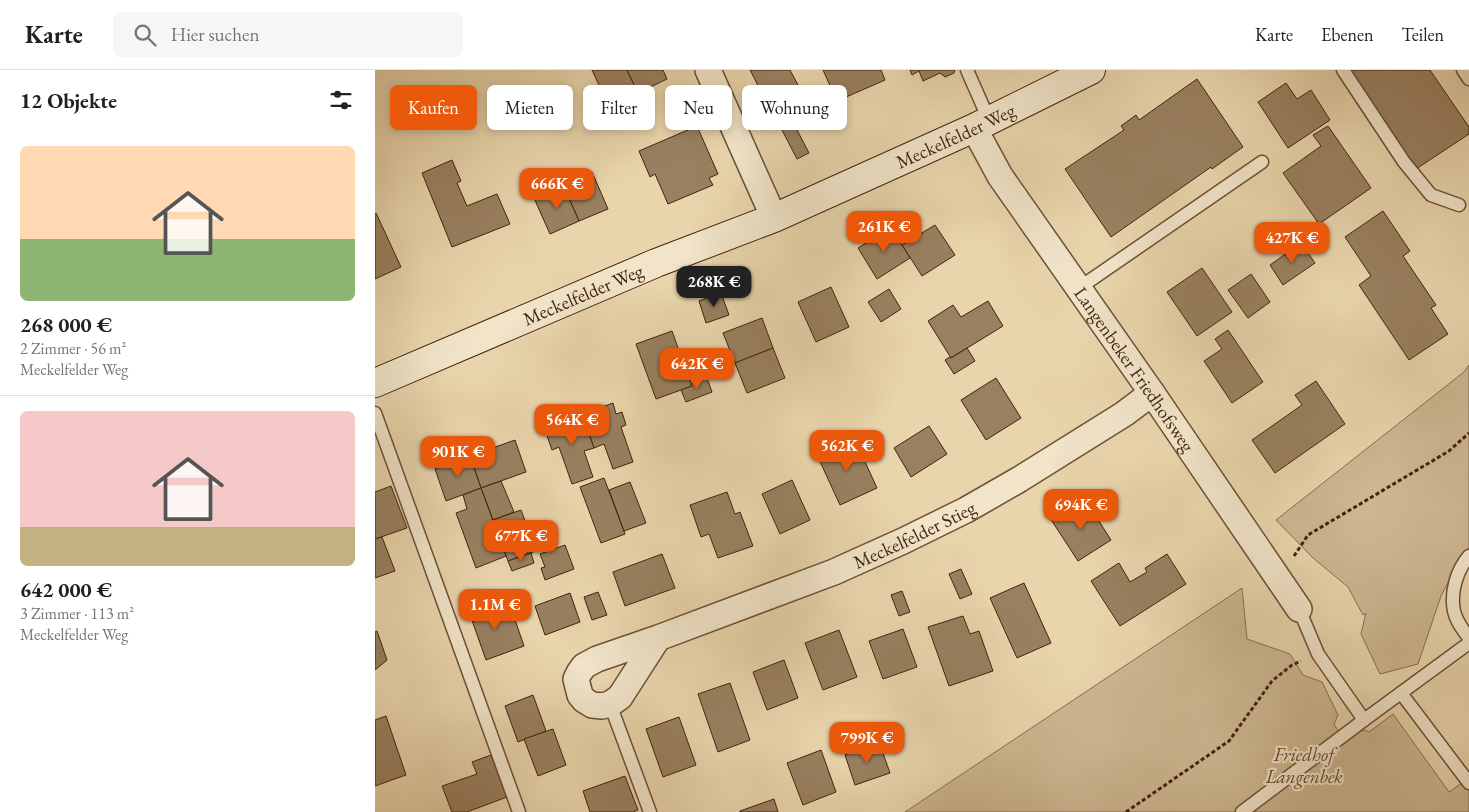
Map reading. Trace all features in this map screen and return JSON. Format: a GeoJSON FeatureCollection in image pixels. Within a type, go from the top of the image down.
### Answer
{"type":"FeatureCollection","features":[{"type":"Feature","properties":{"kind":"main road","name":"Meckelfelder Weg"},"geometry":{"type":"LineString","coordinates":[[375,383],[656,263],[774,218],[981,124],[1091,70]]}},
{"type":"Feature","properties":{"kind":"street"},"geometry":{"type":"LineString","coordinates":[[708,70],[774,218]]}},
{"type":"Feature","properties":{"kind":"street","name":"Langenbeker Friedhofsweg"},"geometry":{"type":"LineString","coordinates":[[981,124],[1000,176],[1152,393],[1299,609]]}},
{"type":"Feature","properties":{"kind":"street","name":"Meckelfelder Stieg"},"geometry":{"type":"LineString","coordinates":[[610,704],[602,706],[592,704],[584,700],[580,695],[576,680],[584,666],[597,659],[834,572],[903,541],[965,510],[1020,479],[1124,414],[1152,393]]}},
{"type":"Feature","properties":{"kind":"street"},"geometry":{"type":"LineString","coordinates":[[610,704],[620,697],[658,638]]}},
{"type":"Feature","properties":{"kind":"lane"},"geometry":{"type":"LineString","coordinates":[[967,70],[981,124]]}},
{"type":"Feature","properties":{"kind":"lane"},"geometry":{"type":"LineString","coordinates":[[1343,70],[1404,162],[1431,195],[1459,205]]}},
{"type":"Feature","properties":{"kind":"lane"},"geometry":{"type":"LineString","coordinates":[[1463,70],[1469,79]]}},
{"type":"Feature","properties":{"kind":"lane"},"geometry":{"type":"LineString","coordinates":[[1079,288],[1262,162]]}},
{"type":"Feature","properties":{"kind":"lane"},"geometry":{"type":"LineString","coordinates":[[375,413],[519,812]]}},
{"type":"Feature","properties":{"kind":"lane"},"geometry":{"type":"LineString","coordinates":[[1469,556],[1456,577],[1453,595],[1454,611],[1458,623],[1469,638]]}},
{"type":"Feature","properties":{"kind":"lane"},"geometry":{"type":"LineString","coordinates":[[1299,609],[1318,654],[1364,720]]}},
{"type":"Feature","properties":{"kind":"lane"},"geometry":{"type":"LineString","coordinates":[[1242,812],[1469,643]]}},
{"type":"Feature","properties":{"kind":"lane"},"geometry":{"type":"LineString","coordinates":[[1401,693],[1469,783]]}},
{"type":"Feature","properties":{"kind":"lane"},"geometry":{"type":"LineString","coordinates":[[610,704],[650,812]]}},
{"type":"Feature","properties":{"kind":"path"},"geometry":{"type":"LineString","coordinates":[[1278,579],[1307,535],[1449,451],[1469,433]]}},
{"type":"Feature","properties":{"kind":"path"},"geometry":{"type":"LineString","coordinates":[[1127,812],[1229,742],[1272,680],[1292,665],[1318,654]]}},
{"type":"Feature","properties":{"kind":"green space"},"geometry":{"type":"Polygon","coordinates":[[[1469,365],[1469,548],[1465,551],[1441,596],[1418,664],[1380,674],[1361,634],[1366,613],[1363,615],[1348,587],[1313,558],[1276,520],[1464,372],[1469,365]]]}},
{"type":"Feature","properties":{"kind":"green space","name":"Friedhof Langenbek"},"geometry":{"type":"Polygon","coordinates":[[[1242,588],[1247,639],[1290,654],[1303,675],[1322,682],[1338,715],[1334,724],[1342,737],[1365,730],[1369,732],[1393,714],[1449,792],[1469,778],[1469,812],[905,812],[1242,588]]]}},
{"type":"Feature","properties":{"kind":"building"},"geometry":{"type":"Polygon","coordinates":[[[592,70],[627,70],[634,85],[599,85],[592,70]]]}},
{"type":"Feature","properties":{"kind":"building"},"geometry":{"type":"Polygon","coordinates":[[[627,70],[663,70],[667,79],[655,85],[634,85],[627,70]]]}},
{"type":"Feature","properties":{"kind":"building"},"geometry":{"type":"Polygon","coordinates":[[[750,70],[790,70],[798,85],[758,85],[750,70]]]}},
{"type":"Feature","properties":{"kind":"building"},"geometry":{"type":"Polygon","coordinates":[[[823,70],[881,70],[885,80],[847,97],[847,85],[830,85],[823,70]]]}},
{"type":"Feature","properties":{"kind":"building"},"geometry":{"type":"Polygon","coordinates":[[[910,70],[955,70],[954,73],[945,77],[940,73],[923,81],[919,71],[912,75],[910,70]]]}},
{"type":"Feature","properties":{"kind":"building"},"geometry":{"type":"Polygon","coordinates":[[[1351,70],[1430,70],[1469,127],[1469,134],[1416,169],[1351,70]]]}},
{"type":"Feature","properties":{"kind":"building"},"geometry":{"type":"Polygon","coordinates":[[[1197,79],[1243,147],[1212,169],[1211,167],[1111,237],[1065,169],[1124,130],[1121,126],[1136,115],[1139,120],[1197,79]]]}},
{"type":"Feature","properties":{"kind":"building"},"geometry":{"type":"Polygon","coordinates":[[[1286,83],[1297,99],[1311,90],[1330,120],[1288,148],[1258,102],[1286,83]]]}},
{"type":"Feature","properties":{"kind":"building"},"geometry":{"type":"Polygon","coordinates":[[[1328,126],[1371,188],[1319,224],[1283,173],[1321,146],[1313,135],[1328,126]]]}},
{"type":"Feature","properties":{"kind":"building"},"geometry":{"type":"Polygon","coordinates":[[[688,130],[699,130],[718,174],[709,178],[713,185],[668,204],[655,174],[650,177],[639,151],[688,130]]]}},
{"type":"Feature","properties":{"kind":"building"},"geometry":{"type":"Polygon","coordinates":[[[782,130],[797,130],[809,153],[797,159],[782,130]]]}},
{"type":"Feature","properties":{"kind":"building"},"geometry":{"type":"Polygon","coordinates":[[[452,160],[461,181],[457,183],[467,206],[497,194],[510,224],[452,247],[422,173],[452,160]]]}},
{"type":"Feature","properties":{"kind":"building"},"geometry":{"type":"Polygon","coordinates":[[[592,172],[608,209],[579,221],[563,185],[592,172]]]}},
{"type":"Feature","properties":{"kind":"building"},"geometry":{"type":"Polygon","coordinates":[[[563,185],[579,221],[550,234],[534,198],[563,185]]]}},
{"type":"Feature","properties":{"kind":"building"},"geometry":{"type":"Polygon","coordinates":[[[1383,211],[1410,251],[1403,256],[1436,305],[1431,308],[1448,334],[1409,360],[1359,285],[1371,276],[1345,237],[1383,211]]]}},
{"type":"Feature","properties":{"kind":"building"},"geometry":{"type":"Polygon","coordinates":[[[375,214],[401,267],[375,279],[375,214]]]}},
{"type":"Feature","properties":{"kind":"building"},"geometry":{"type":"Polygon","coordinates":[[[935,225],[955,255],[922,276],[902,245],[935,225]]]}},
{"type":"Feature","properties":{"kind":"building"},"geometry":{"type":"Polygon","coordinates":[[[891,227],[910,258],[877,279],[858,248],[891,227]]]}},
{"type":"Feature","properties":{"kind":"building"},"geometry":{"type":"Polygon","coordinates":[[[1301,243],[1315,263],[1283,285],[1270,265],[1301,243]]]}},
{"type":"Feature","properties":{"kind":"building"},"geometry":{"type":"Polygon","coordinates":[[[1202,268],[1232,312],[1197,336],[1167,292],[1202,268]]]}},
{"type":"Feature","properties":{"kind":"building"},"geometry":{"type":"Polygon","coordinates":[[[1251,274],[1270,302],[1248,318],[1228,290],[1251,274]]]}},
{"type":"Feature","properties":{"kind":"building"},"geometry":{"type":"Polygon","coordinates":[[[831,287],[849,327],[816,342],[798,302],[831,287]]]}},
{"type":"Feature","properties":{"kind":"building"},"geometry":{"type":"Polygon","coordinates":[[[889,289],[901,309],[881,322],[868,302],[889,289]]]}},
{"type":"Feature","properties":{"kind":"building"},"geometry":{"type":"Polygon","coordinates":[[[721,293],[729,315],[706,323],[699,301],[721,293]]]}},
{"type":"Feature","properties":{"kind":"building"},"geometry":{"type":"Polygon","coordinates":[[[988,301],[1003,326],[951,358],[928,321],[953,305],[961,317],[988,301]]]}},
{"type":"Feature","properties":{"kind":"building"},"geometry":{"type":"Polygon","coordinates":[[[762,318],[773,348],[735,363],[723,333],[762,318]]]}},
{"type":"Feature","properties":{"kind":"building"},"geometry":{"type":"Polygon","coordinates":[[[1228,330],[1263,382],[1232,403],[1204,361],[1222,349],[1215,339],[1228,330]]]}},
{"type":"Feature","properties":{"kind":"building"},"geometry":{"type":"Polygon","coordinates":[[[672,331],[682,359],[676,361],[680,372],[686,370],[692,386],[656,399],[636,344],[672,331]]]}},
{"type":"Feature","properties":{"kind":"building"},"geometry":{"type":"Polygon","coordinates":[[[773,348],[785,378],[747,393],[735,363],[773,348]]]}},
{"type":"Feature","properties":{"kind":"building"},"geometry":{"type":"Polygon","coordinates":[[[967,348],[975,361],[954,374],[945,360],[967,348]]]}},
{"type":"Feature","properties":{"kind":"building"},"geometry":{"type":"Polygon","coordinates":[[[707,378],[712,392],[686,402],[681,390],[707,378]]]}},
{"type":"Feature","properties":{"kind":"building"},"geometry":{"type":"Polygon","coordinates":[[[996,378],[1021,418],[986,440],[961,400],[996,378]]]}},
{"type":"Feature","properties":{"kind":"building"},"geometry":{"type":"Polygon","coordinates":[[[1316,381],[1345,424],[1275,473],[1252,440],[1302,405],[1295,395],[1316,381]]]}},
{"type":"Feature","properties":{"kind":"building"},"geometry":{"type":"Polygon","coordinates":[[[613,403],[616,414],[622,412],[626,425],[621,427],[633,462],[613,469],[604,444],[594,448],[582,414],[613,403]]]}},
{"type":"Feature","properties":{"kind":"building"},"geometry":{"type":"Polygon","coordinates":[[[582,414],[594,448],[584,451],[593,477],[572,484],[559,447],[552,450],[544,427],[582,414]]]}},
{"type":"Feature","properties":{"kind":"building"},"geometry":{"type":"Polygon","coordinates":[[[929,426],[947,454],[911,477],[894,448],[929,426]]]}},
{"type":"Feature","properties":{"kind":"building"},"geometry":{"type":"Polygon","coordinates":[[[854,438],[877,488],[840,505],[817,455],[854,438]]]}},
{"type":"Feature","properties":{"kind":"building"},"geometry":{"type":"Polygon","coordinates":[[[515,440],[526,472],[481,488],[470,456],[515,440]]]}},
{"type":"Feature","properties":{"kind":"building"},"geometry":{"type":"Polygon","coordinates":[[[470,456],[481,488],[446,501],[435,469],[470,456]]]}},
{"type":"Feature","properties":{"kind":"building"},"geometry":{"type":"Polygon","coordinates":[[[604,478],[625,534],[601,543],[580,487],[604,478]]]}},
{"type":"Feature","properties":{"kind":"building"},"geometry":{"type":"Polygon","coordinates":[[[792,480],[810,520],[780,534],[762,494],[792,480]]]}},
{"type":"Feature","properties":{"kind":"building"},"geometry":{"type":"Polygon","coordinates":[[[501,481],[514,512],[493,520],[481,488],[501,481]]]}},
{"type":"Feature","properties":{"kind":"building"},"geometry":{"type":"Polygon","coordinates":[[[630,482],[646,523],[624,531],[609,490],[630,482]]]}},
{"type":"Feature","properties":{"kind":"building"},"geometry":{"type":"Polygon","coordinates":[[[391,486],[407,528],[375,539],[375,492],[391,486]]]}},
{"type":"Feature","properties":{"kind":"building"},"geometry":{"type":"Polygon","coordinates":[[[481,488],[506,556],[476,568],[456,513],[467,509],[463,495],[481,488]]]}},
{"type":"Feature","properties":{"kind":"building"},"geometry":{"type":"Polygon","coordinates":[[[727,492],[735,514],[740,512],[753,546],[718,558],[709,534],[701,537],[690,505],[727,492]]]}},
{"type":"Feature","properties":{"kind":"building"},"geometry":{"type":"Polygon","coordinates":[[[1070,505],[1077,516],[1090,507],[1111,540],[1078,561],[1050,518],[1070,505]]]}},
{"type":"Feature","properties":{"kind":"building"},"geometry":{"type":"Polygon","coordinates":[[[521,510],[536,551],[508,561],[493,520],[521,510]]]}},
{"type":"Feature","properties":{"kind":"building"},"geometry":{"type":"Polygon","coordinates":[[[382,537],[395,571],[375,578],[375,539],[382,537]]]}},
{"type":"Feature","properties":{"kind":"building"},"geometry":{"type":"Polygon","coordinates":[[[565,545],[574,569],[545,580],[541,568],[545,567],[540,554],[565,545]]]}},
{"type":"Feature","properties":{"kind":"building"},"geometry":{"type":"Polygon","coordinates":[[[531,553],[534,563],[512,571],[508,561],[531,553]]]}},
{"type":"Feature","properties":{"kind":"building"},"geometry":{"type":"Polygon","coordinates":[[[662,554],[675,588],[625,606],[613,572],[662,554]]]}},
{"type":"Feature","properties":{"kind":"building"},"geometry":{"type":"Polygon","coordinates":[[[1167,554],[1186,584],[1120,626],[1091,581],[1119,563],[1130,582],[1147,572],[1145,568],[1167,554]]]}},
{"type":"Feature","properties":{"kind":"building"},"geometry":{"type":"Polygon","coordinates":[[[961,569],[972,594],[960,599],[949,574],[961,569]]]}},
{"type":"Feature","properties":{"kind":"building"},"geometry":{"type":"Polygon","coordinates":[[[1024,583],[1051,643],[1017,658],[990,598],[1024,583]]]}},
{"type":"Feature","properties":{"kind":"building"},"geometry":{"type":"Polygon","coordinates":[[[902,591],[910,612],[899,616],[891,595],[902,591]]]}},
{"type":"Feature","properties":{"kind":"building"},"geometry":{"type":"Polygon","coordinates":[[[598,592],[607,615],[592,620],[584,597],[598,592]]]}},
{"type":"Feature","properties":{"kind":"building"},"geometry":{"type":"Polygon","coordinates":[[[570,593],[580,622],[545,635],[535,606],[570,593]]]}},
{"type":"Feature","properties":{"kind":"building"},"geometry":{"type":"Polygon","coordinates":[[[487,602],[493,618],[512,611],[524,646],[486,660],[468,609],[487,602]]]}},
{"type":"Feature","properties":{"kind":"building"},"geometry":{"type":"Polygon","coordinates":[[[963,616],[970,634],[979,631],[993,671],[949,686],[928,627],[963,616]]]}},
{"type":"Feature","properties":{"kind":"building"},"geometry":{"type":"Polygon","coordinates":[[[903,629],[917,667],[883,679],[869,641],[903,629]]]}},
{"type":"Feature","properties":{"kind":"building"},"geometry":{"type":"Polygon","coordinates":[[[839,630],[857,677],[823,690],[805,643],[839,630]]]}},
{"type":"Feature","properties":{"kind":"building"},"geometry":{"type":"Polygon","coordinates":[[[377,631],[387,660],[375,670],[375,632],[377,631]]]}},
{"type":"Feature","properties":{"kind":"building"},"geometry":{"type":"Polygon","coordinates":[[[784,660],[798,698],[767,710],[753,672],[784,660]]]}},
{"type":"Feature","properties":{"kind":"building"},"geometry":{"type":"Polygon","coordinates":[[[730,683],[750,740],[718,752],[698,694],[730,683]]]}},
{"type":"Feature","properties":{"kind":"building"},"geometry":{"type":"Polygon","coordinates":[[[533,695],[546,731],[518,742],[505,706],[533,695]]]}},
{"type":"Feature","properties":{"kind":"building"},"geometry":{"type":"Polygon","coordinates":[[[386,716],[406,775],[375,786],[375,720],[386,716]]]}},
{"type":"Feature","properties":{"kind":"building"},"geometry":{"type":"Polygon","coordinates":[[[679,717],[696,765],[663,777],[646,729],[679,717]]]}},
{"type":"Feature","properties":{"kind":"building"},"geometry":{"type":"Polygon","coordinates":[[[553,729],[566,765],[538,776],[524,739],[553,729]]]}},
{"type":"Feature","properties":{"kind":"building"},"geometry":{"type":"Polygon","coordinates":[[[879,742],[890,773],[855,785],[845,755],[879,742]]]}},
{"type":"Feature","properties":{"kind":"building"},"geometry":{"type":"Polygon","coordinates":[[[821,750],[836,792],[803,805],[787,763],[821,750]]]}},
{"type":"Feature","properties":{"kind":"building"},"geometry":{"type":"Polygon","coordinates":[[[491,755],[507,797],[467,812],[452,812],[442,786],[477,774],[472,762],[491,755]]]}},
{"type":"Feature","properties":{"kind":"building"},"geometry":{"type":"Polygon","coordinates":[[[625,776],[638,810],[633,812],[590,812],[583,791],[625,776]]]}},
{"type":"Feature","properties":{"kind":"building"},"geometry":{"type":"Polygon","coordinates":[[[774,799],[778,812],[740,812],[740,811],[774,799]]]}}]}
